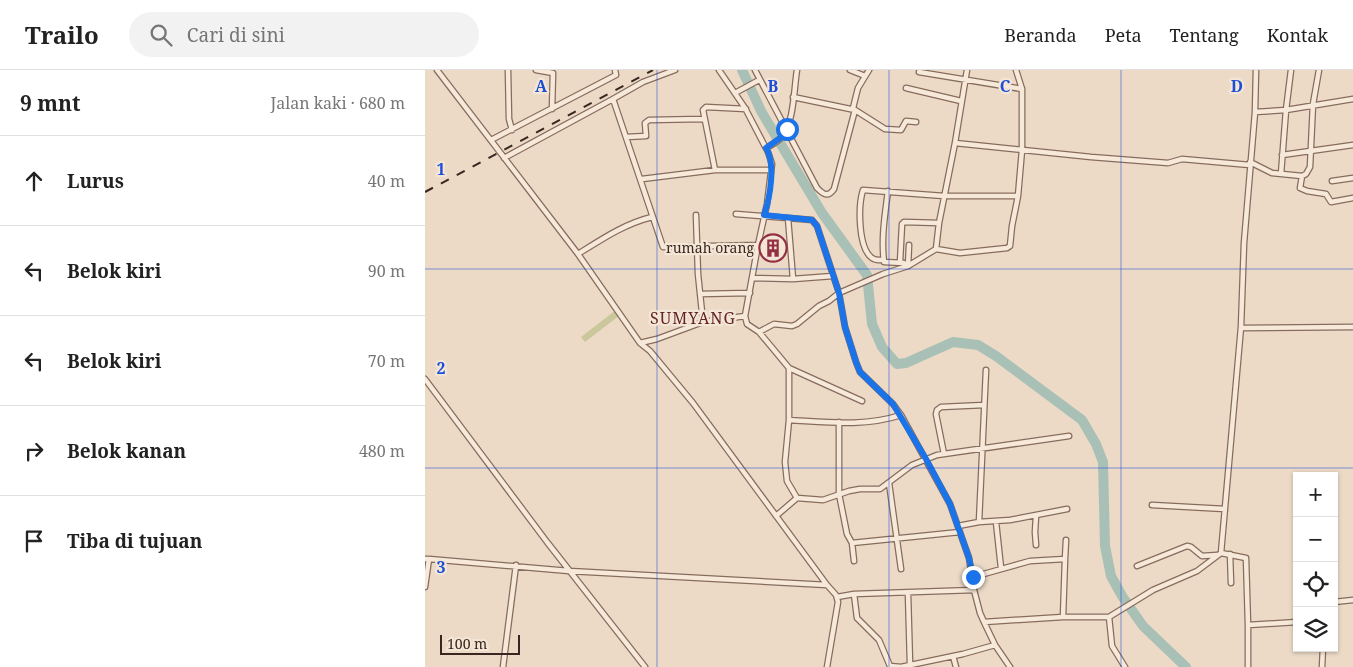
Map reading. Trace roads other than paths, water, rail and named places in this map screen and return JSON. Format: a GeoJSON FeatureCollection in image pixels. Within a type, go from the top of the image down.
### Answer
{"type":"FeatureCollection","features":[{"type":"Feature","properties":{"kind":"street"},"geometry":{"type":"LineString","coordinates":[[437,70],[578,254],[640,342],[693,403],[837,597],[838,604],[827,667]]}},
{"type":"Feature","properties":{"kind":"street"},"geometry":{"type":"LineString","coordinates":[[508,70],[509,119],[512,130]]}},
{"type":"Feature","properties":{"kind":"street"},"geometry":{"type":"LineString","coordinates":[[537,70],[553,73],[552,108]]}},
{"type":"Feature","properties":{"kind":"street"},"geometry":{"type":"LineString","coordinates":[[491,140],[609,79],[615,75],[615,70]]}},
{"type":"Feature","properties":{"kind":"street"},"geometry":{"type":"LineString","coordinates":[[504,158],[643,82],[675,70]]}},
{"type":"Feature","properties":{"kind":"street"},"geometry":{"type":"LineString","coordinates":[[719,70],[746,109],[772,164],[767,204],[745,316],[747,324],[759,332],[789,368],[862,401]]}},
{"type":"Feature","properties":{"kind":"street"},"geometry":{"type":"LineString","coordinates":[[755,70],[758,80],[787,129],[817,188],[822,194],[827,195],[831,194],[834,189],[855,110],[853,108],[858,88],[869,70]]}},
{"type":"Feature","properties":{"kind":"street"},"geometry":{"type":"LineString","coordinates":[[766,148],[773,145],[783,136],[787,129],[797,70]]}},
{"type":"Feature","properties":{"kind":"street"},"geometry":{"type":"LineString","coordinates":[[850,70],[865,76]]}},
{"type":"Feature","properties":{"kind":"street"},"geometry":{"type":"LineString","coordinates":[[936,250],[967,70]]}},
{"type":"Feature","properties":{"kind":"street"},"geometry":{"type":"LineString","coordinates":[[759,332],[774,324],[792,326],[797,324],[844,289],[907,266],[936,250],[960,254],[1009,247],[1018,196],[1022,150],[1022,89],[1016,70]]}},
{"type":"Feature","properties":{"kind":"street"},"geometry":{"type":"LineString","coordinates":[[984,622],[1063,617],[1109,617],[1139,598],[1197,571],[1220,554],[1241,328],[1244,243],[1255,112],[1256,70]]}},
{"type":"Feature","properties":{"kind":"street"},"geometry":{"type":"LineString","coordinates":[[1281,174],[1291,70]]}},
{"type":"Feature","properties":{"kind":"street"},"geometry":{"type":"LineString","coordinates":[[955,143],[1168,163],[1182,159],[1250,164],[1272,173],[1302,176],[1309,171],[1313,104],[1319,70]]}},
{"type":"Feature","properties":{"kind":"street"},"geometry":{"type":"LineString","coordinates":[[919,72],[1022,89]]}},
{"type":"Feature","properties":{"kind":"street"},"geometry":{"type":"LineString","coordinates":[[736,92],[758,80]]}},
{"type":"Feature","properties":{"kind":"street"},"geometry":{"type":"LineString","coordinates":[[906,88],[961,101]]}},
{"type":"Feature","properties":{"kind":"street"},"geometry":{"type":"LineString","coordinates":[[793,97],[855,110],[885,129],[901,130],[906,121],[916,122]]}},
{"type":"Feature","properties":{"kind":"street"},"geometry":{"type":"LineString","coordinates":[[613,99],[663,247],[758,245]]}},
{"type":"Feature","properties":{"kind":"street"},"geometry":{"type":"LineString","coordinates":[[1255,112],[1286,110],[1313,104],[1353,99]]}},
{"type":"Feature","properties":{"kind":"street"},"geometry":{"type":"LineString","coordinates":[[715,170],[703,119],[703,110],[706,107],[746,109]]}},
{"type":"Feature","properties":{"kind":"street"},"geometry":{"type":"LineString","coordinates":[[626,137],[646,136],[645,123],[649,120],[703,119]]}},
{"type":"Feature","properties":{"kind":"street"},"geometry":{"type":"LineString","coordinates":[[1282,155],[1353,145]]}},
{"type":"Feature","properties":{"kind":"street"},"geometry":{"type":"LineString","coordinates":[[641,179],[715,170],[771,170]]}},
{"type":"Feature","properties":{"kind":"street"},"geometry":{"type":"LineString","coordinates":[[1302,176],[1300,188],[1305,191],[1326,194],[1331,202],[1353,198]]}},
{"type":"Feature","properties":{"kind":"street"},"geometry":{"type":"LineString","coordinates":[[1332,181],[1353,178]]}},
{"type":"Feature","properties":{"kind":"street"},"geometry":{"type":"LineString","coordinates":[[907,266],[900,262],[875,260],[871,258],[865,249],[859,211],[863,190],[944,196],[1018,196]]}},
{"type":"Feature","properties":{"kind":"street"},"geometry":{"type":"LineString","coordinates":[[884,260],[884,219],[888,191]]}},
{"type":"Feature","properties":{"kind":"street"},"geometry":{"type":"LineString","coordinates":[[736,214],[812,220],[817,226],[839,293],[845,327],[860,372],[893,404],[901,415],[950,504],[969,558],[979,612],[995,645],[1010,667]]}},
{"type":"Feature","properties":{"kind":"street"},"geometry":{"type":"LineString","coordinates":[[697,215],[697,246],[703,322]]}},
{"type":"Feature","properties":{"kind":"street"},"geometry":{"type":"LineString","coordinates":[[578,254],[617,229],[652,217]]}},
{"type":"Feature","properties":{"kind":"street"},"geometry":{"type":"LineString","coordinates":[[788,218],[793,279]]}},
{"type":"Feature","properties":{"kind":"street"},"geometry":{"type":"LineString","coordinates":[[900,262],[902,224],[904,222],[939,224]]}},
{"type":"Feature","properties":{"kind":"street"},"geometry":{"type":"LineString","coordinates":[[907,266],[909,245]]}},
{"type":"Feature","properties":{"kind":"street"},"geometry":{"type":"LineString","coordinates":[[751,278],[793,279],[833,276]]}},
{"type":"Feature","properties":{"kind":"street"},"geometry":{"type":"LineString","coordinates":[[700,294],[750,293]]}},
{"type":"Feature","properties":{"kind":"street"},"geometry":{"type":"LineString","coordinates":[[640,342],[657,339],[703,322],[745,316]]}},
{"type":"Feature","properties":{"kind":"street"},"geometry":{"type":"LineString","coordinates":[[1241,328],[1353,327]]}},
{"type":"Feature","properties":{"kind":"street"},"geometry":{"type":"LineString","coordinates":[[789,368],[789,420],[785,462],[787,481],[797,498]]}},
{"type":"Feature","properties":{"kind":"street"},"geometry":{"type":"LineString","coordinates":[[979,522],[985,370]]}},
{"type":"Feature","properties":{"kind":"street"},"geometry":{"type":"LineString","coordinates":[[425,379],[569,571],[645,667]]}},
{"type":"Feature","properties":{"kind":"street"},"geometry":{"type":"LineString","coordinates":[[944,454],[937,410],[941,407],[984,405]]}},
{"type":"Feature","properties":{"kind":"street"},"geometry":{"type":"LineString","coordinates":[[789,420],[875,422],[901,415]]}},
{"type":"Feature","properties":{"kind":"street"},"geometry":{"type":"LineString","coordinates":[[839,422],[839,494],[854,561]]}},
{"type":"Feature","properties":{"kind":"street"},"geometry":{"type":"LineString","coordinates":[[776,516],[797,498],[819,500],[860,489],[880,489],[912,465],[944,454],[1069,436]]}},
{"type":"Feature","properties":{"kind":"street"},"geometry":{"type":"LineString","coordinates":[[889,483],[901,569]]}},
{"type":"Feature","properties":{"kind":"street"},"geometry":{"type":"LineString","coordinates":[[1153,505],[1225,509]]}},
{"type":"Feature","properties":{"kind":"street"},"geometry":{"type":"LineString","coordinates":[[958,526],[1036,516],[1067,509]]}},
{"type":"Feature","properties":{"kind":"street"},"geometry":{"type":"LineString","coordinates":[[1036,516],[1036,545]]}},
{"type":"Feature","properties":{"kind":"street"},"geometry":{"type":"LineString","coordinates":[[996,522],[1001,568]]}},
{"type":"Feature","properties":{"kind":"street"},"geometry":{"type":"LineString","coordinates":[[851,543],[960,532]]}},
{"type":"Feature","properties":{"kind":"street"},"geometry":{"type":"LineString","coordinates":[[1063,617],[1066,540]]}},
{"type":"Feature","properties":{"kind":"street"},"geometry":{"type":"LineString","coordinates":[[1137,566],[1187,546],[1202,556],[1230,554],[1245,557],[1248,667]]}},
{"type":"Feature","properties":{"kind":"street"},"geometry":{"type":"LineString","coordinates":[[1230,554],[1231,583]]}},
{"type":"Feature","properties":{"kind":"street"},"geometry":{"type":"LineString","coordinates":[[425,587],[427,559],[516,565],[569,571],[827,585]]}},
{"type":"Feature","properties":{"kind":"street"},"geometry":{"type":"LineString","coordinates":[[973,577],[1001,568],[1041,559],[1065,559]]}},
{"type":"Feature","properties":{"kind":"street"},"geometry":{"type":"LineString","coordinates":[[503,667],[516,565]]}},
{"type":"Feature","properties":{"kind":"street"},"geometry":{"type":"LineString","coordinates":[[837,597],[854,594],[974,590]]}},
{"type":"Feature","properties":{"kind":"street"},"geometry":{"type":"LineString","coordinates":[[908,592],[910,664]]}},
{"type":"Feature","properties":{"kind":"street"},"geometry":{"type":"LineString","coordinates":[[854,594],[859,621],[879,640],[889,665],[901,667],[995,645]]}},
{"type":"Feature","properties":{"kind":"street"},"geometry":{"type":"LineString","coordinates":[[1338,602],[1353,600]]}},
{"type":"Feature","properties":{"kind":"street"},"geometry":{"type":"LineString","coordinates":[[1109,617],[1113,646],[1125,667]]}},
{"type":"Feature","properties":{"kind":"street"},"geometry":{"type":"LineString","coordinates":[[1248,625],[1293,622]]}},
{"type":"Feature","properties":{"kind":"street"},"geometry":{"type":"LineString","coordinates":[[1322,667],[1323,652]]}},
{"type":"Feature","properties":{"kind":"street"},"geometry":{"type":"LineString","coordinates":[[953,656],[956,667]]}},
{"type":"Feature","properties":{"kind":"waterway"},"geometry":{"type":"LineString","coordinates":[[742,70],[761,111],[822,213],[867,275],[872,324],[882,347],[897,364],[906,363],[953,342],[978,345],[996,356],[1082,420],[1096,444],[1103,462],[1105,546],[1111,576],[1122,596],[1143,626],[1186,667]]}},
{"type":"Feature","properties":{"kind":"railway"},"geometry":{"type":"LineString","coordinates":[[425,192],[653,70]]}},
{"type":"Feature","properties":{"kind":"place","name":"rumah orang"},"geometry":{"type":"Point","coordinates":[773,248]}},
{"type":"Feature","properties":{"kind":"district","name":"SUMYANG"},"geometry":{"type":"Point","coordinates":[693,318]}}]}
